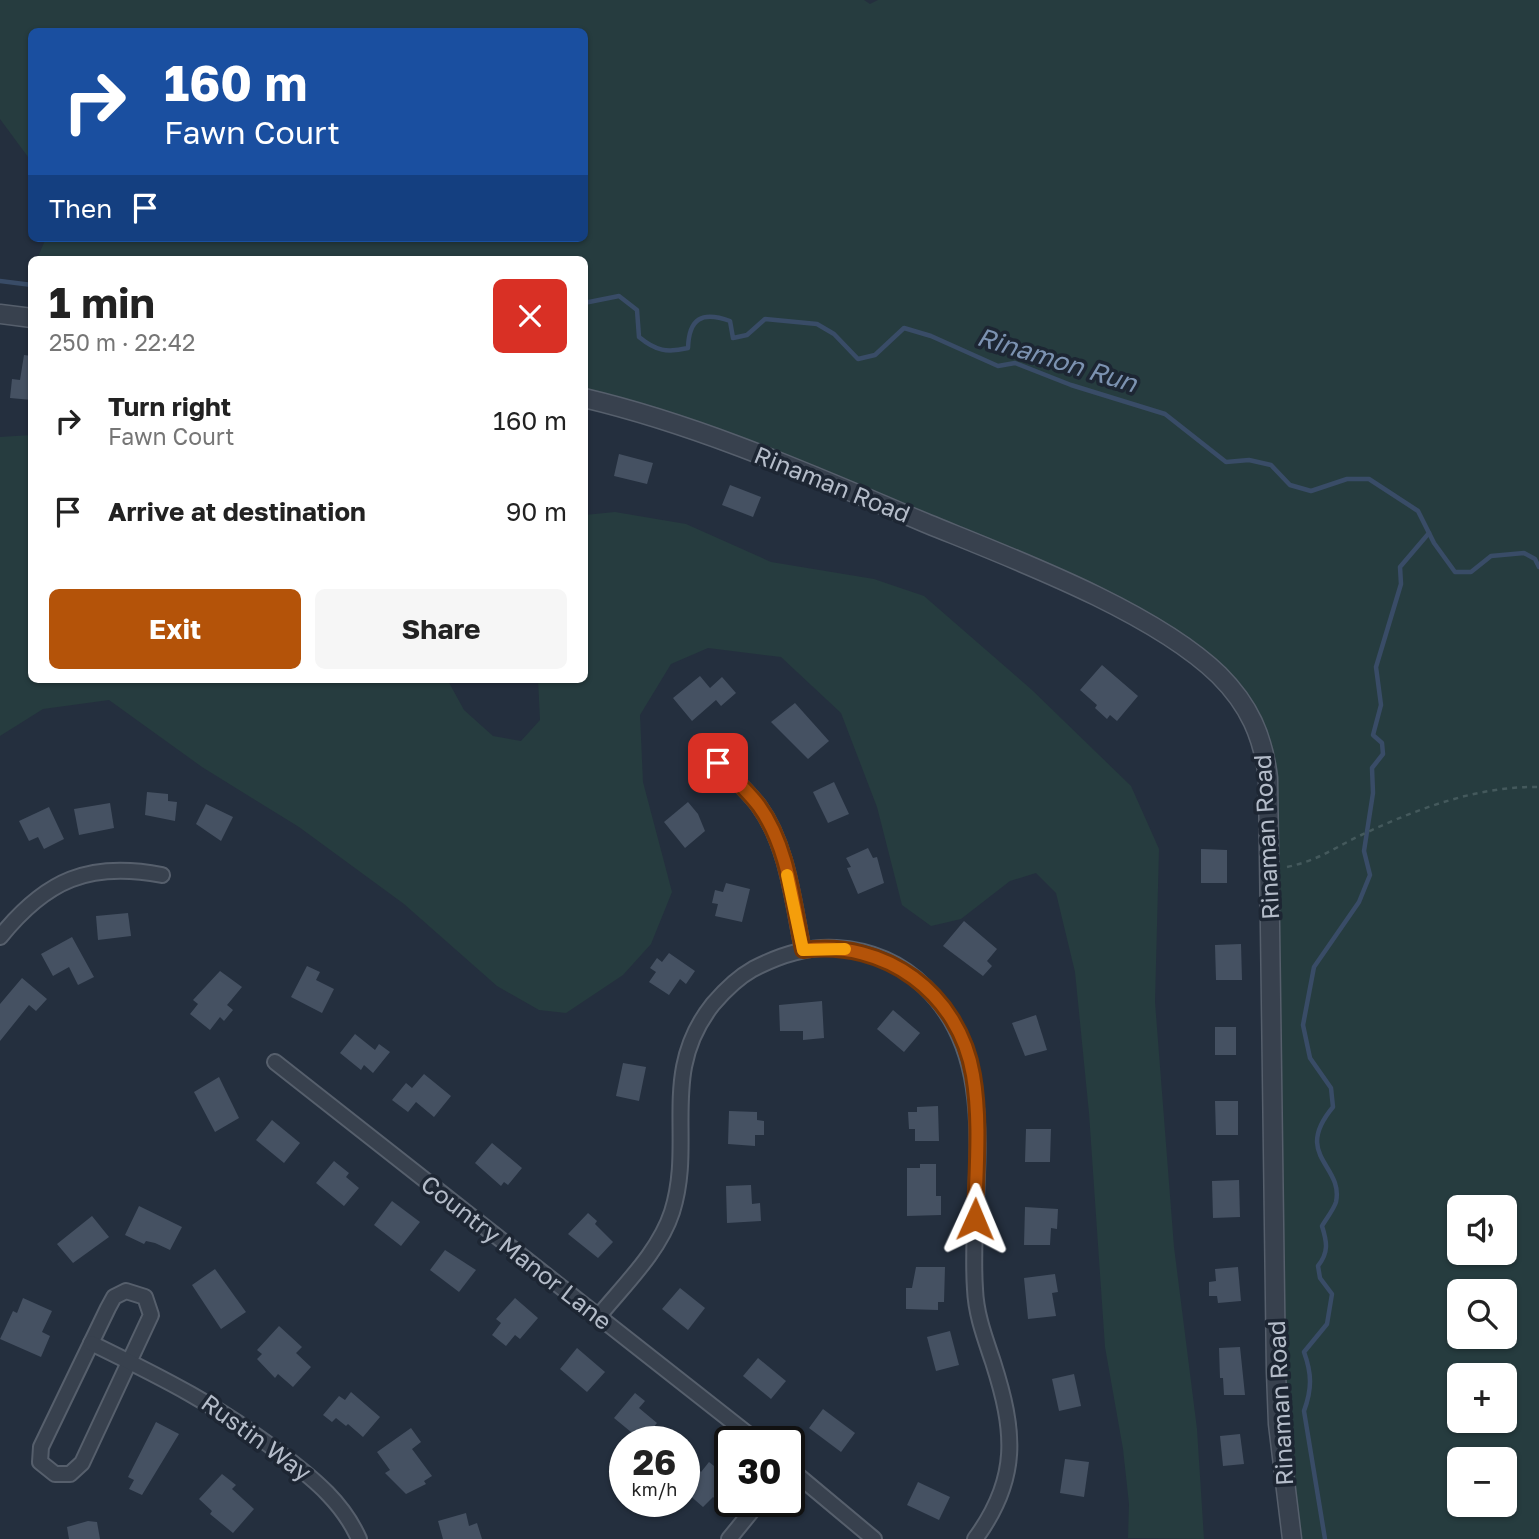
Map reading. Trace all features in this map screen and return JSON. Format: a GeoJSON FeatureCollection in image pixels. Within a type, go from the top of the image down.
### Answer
{"type":"FeatureCollection","features":[{"type":"Feature","properties":{"kind":"street"},"geometry":{"type":"LineString","coordinates":[[0,314],[28,318]]}},
{"type":"Feature","properties":{"kind":"street","name":"Rinaman Road"},"geometry":{"type":"LineString","coordinates":[[588,399],[643,413],[718,440],[996,552],[1123,611],[1182,646],[1219,675],[1241,699],[1256,723],[1269,778],[1277,1398],[1292,1539]]}},
{"type":"Feature","properties":{"kind":"street"},"geometry":{"type":"LineString","coordinates":[[718,763],[750,795],[771,828],[783,860],[803,950]]}},
{"type":"Feature","properties":{"kind":"street"},"geometry":{"type":"LineString","coordinates":[[0,937],[41,893],[71,877],[108,870],[162,875]]}},
{"type":"Feature","properties":{"kind":"street"},"geometry":{"type":"LineString","coordinates":[[598,1317],[650,1254],[673,1209],[679,1171],[682,1075],[699,1026],[717,1000],[739,978],[766,962],[803,950],[854,950],[898,965],[924,985],[945,1008],[959,1031],[970,1059],[975,1094],[976,1299],[1005,1404],[1011,1440],[1008,1470],[1000,1499],[975,1539]]}},
{"type":"Feature","properties":{"kind":"street","name":"Country Manor Lane"},"geometry":{"type":"LineString","coordinates":[[275,1062],[738,1426]]}},
{"type":"Feature","properties":{"kind":"street"},"geometry":{"type":"LineString","coordinates":[[126,1291],[139,1293],[149,1302],[151,1315],[131,1362],[82,1463],[70,1474],[55,1474],[42,1465],[39,1453],[114,1297],[126,1291]]}},
{"type":"Feature","properties":{"kind":"street","name":"Rustin Way"},"geometry":{"type":"LineString","coordinates":[[92,1343],[194,1393],[251,1430],[330,1496],[347,1516],[359,1539]]}},
{"type":"Feature","properties":{"kind":"street"},"geometry":{"type":"LineString","coordinates":[[805,1481],[874,1539]]}},
{"type":"Feature","properties":{"kind":"street"},"geometry":{"type":"LineString","coordinates":[[729,1539],[747,1517]]}},
{"type":"Feature","properties":{"kind":"path"},"geometry":{"type":"LineString","coordinates":[[1270,870],[1312,862],[1355,838],[1451,799],[1503,786],[1539,787]]}},
{"type":"Feature","properties":{"kind":"green space"},"geometry":{"type":"Polygon","coordinates":[[[0,0],[864,0],[870,4],[878,0],[1539,0],[1539,1539],[1292,1539],[1286,1497],[1261,738],[1200,659],[996,552],[588,399],[588,256],[38,256],[44,242],[588,242],[588,28],[28,28],[28,157],[0,119],[0,0]]]}},
{"type":"Feature","properties":{"kind":"green space"},"geometry":{"type":"Polygon","coordinates":[[[28,435],[28,683],[449,683],[464,710],[493,736],[521,741],[540,720],[538,683],[588,683],[588,515],[615,512],[686,524],[771,562],[874,579],[924,596],[1032,690],[1131,786],[1159,849],[1155,1002],[1174,1247],[1197,1429],[1204,1539],[1128,1538],[1129,1504],[1123,1449],[1105,1347],[1089,1113],[1075,972],[1056,893],[1036,873],[1010,881],[961,919],[931,926],[902,905],[877,807],[841,713],[781,657],[708,648],[671,664],[640,715],[643,782],[672,892],[651,944],[623,975],[566,1013],[539,1010],[497,986],[404,904],[299,827],[202,767],[109,700],[43,709],[0,736],[0,437],[28,435]]]}},
{"type":"Feature","properties":{"kind":"building"},"geometry":{"type":"Polygon","coordinates":[[[24,355],[28,356],[28,400],[10,398],[12,379],[20,380],[24,355]]]}},
{"type":"Feature","properties":{"kind":"building"},"geometry":{"type":"Polygon","coordinates":[[[619,454],[653,463],[647,484],[614,476],[619,454]]]}},
{"type":"Feature","properties":{"kind":"building"},"geometry":{"type":"Polygon","coordinates":[[[730,485],[761,497],[753,517],[722,505],[730,485]]]}},
{"type":"Feature","properties":{"kind":"building"},"geometry":{"type":"Polygon","coordinates":[[[1102,665],[1138,696],[1117,721],[1110,715],[1107,719],[1095,708],[1097,705],[1080,690],[1102,665]]]}},
{"type":"Feature","properties":{"kind":"building"},"geometry":{"type":"Polygon","coordinates":[[[700,676],[710,688],[722,677],[736,693],[721,706],[716,700],[692,721],[673,698],[700,676]]]}},
{"type":"Feature","properties":{"kind":"building"},"geometry":{"type":"Polygon","coordinates":[[[795,703],[829,741],[808,759],[771,722],[795,703]]]}},
{"type":"Feature","properties":{"kind":"building"},"geometry":{"type":"Polygon","coordinates":[[[834,782],[849,814],[828,823],[813,792],[834,782]]]}},
{"type":"Feature","properties":{"kind":"building"},"geometry":{"type":"Polygon","coordinates":[[[147,792],[168,794],[168,801],[177,802],[175,821],[145,815],[147,792]]]}},
{"type":"Feature","properties":{"kind":"building"},"geometry":{"type":"Polygon","coordinates":[[[688,802],[698,814],[705,831],[685,848],[664,822],[688,802]]]}},
{"type":"Feature","properties":{"kind":"building"},"geometry":{"type":"Polygon","coordinates":[[[110,803],[114,828],[79,835],[74,809],[110,803]]]}},
{"type":"Feature","properties":{"kind":"building"},"geometry":{"type":"Polygon","coordinates":[[[206,804],[233,817],[221,841],[196,824],[206,804]]]}},
{"type":"Feature","properties":{"kind":"building"},"geometry":{"type":"Polygon","coordinates":[[[49,807],[64,839],[44,849],[38,837],[29,841],[19,821],[49,807]]]}},
{"type":"Feature","properties":{"kind":"building"},"geometry":{"type":"Polygon","coordinates":[[[868,848],[873,858],[877,857],[884,883],[858,894],[847,868],[851,867],[846,858],[868,848]]]}},
{"type":"Feature","properties":{"kind":"building"},"geometry":{"type":"Polygon","coordinates":[[[1201,849],[1227,850],[1227,883],[1201,883],[1201,849]]]}},
{"type":"Feature","properties":{"kind":"building"},"geometry":{"type":"Polygon","coordinates":[[[726,883],[750,889],[742,922],[715,916],[718,904],[712,903],[715,890],[723,892],[726,883]]]}},
{"type":"Feature","properties":{"kind":"building"},"geometry":{"type":"Polygon","coordinates":[[[128,913],[131,936],[98,940],[96,916],[128,913]]]}},
{"type":"Feature","properties":{"kind":"building"},"geometry":{"type":"Polygon","coordinates":[[[964,921],[997,949],[987,961],[992,966],[983,976],[943,946],[964,921]]]}},
{"type":"Feature","properties":{"kind":"building"},"geometry":{"type":"Polygon","coordinates":[[[72,937],[94,977],[78,985],[69,967],[53,976],[41,954],[72,937]]]}},
{"type":"Feature","properties":{"kind":"building"},"geometry":{"type":"Polygon","coordinates":[[[1241,944],[1242,980],[1216,980],[1215,945],[1241,944]]]}},
{"type":"Feature","properties":{"kind":"building"},"geometry":{"type":"Polygon","coordinates":[[[669,953],[695,971],[686,984],[680,979],[669,995],[649,982],[656,972],[650,968],[657,958],[662,962],[669,953]]]}},
{"type":"Feature","properties":{"kind":"building"},"geometry":{"type":"Polygon","coordinates":[[[307,966],[320,972],[316,980],[334,989],[322,1013],[291,997],[307,966]]]}},
{"type":"Feature","properties":{"kind":"building"},"geometry":{"type":"Polygon","coordinates":[[[220,971],[242,987],[227,1005],[233,1010],[224,1021],[220,1017],[210,1030],[190,1014],[198,1004],[193,1000],[220,971]]]}},
{"type":"Feature","properties":{"kind":"building"},"geometry":{"type":"Polygon","coordinates":[[[22,978],[47,999],[36,1011],[29,1005],[0,1041],[0,1004],[22,978]]]}},
{"type":"Feature","properties":{"kind":"building"},"geometry":{"type":"Polygon","coordinates":[[[822,1001],[824,1038],[803,1040],[803,1031],[780,1031],[779,1005],[822,1001]]]}},
{"type":"Feature","properties":{"kind":"building"},"geometry":{"type":"Polygon","coordinates":[[[893,1010],[920,1033],[904,1052],[877,1029],[893,1010]]]}},
{"type":"Feature","properties":{"kind":"building"},"geometry":{"type":"Polygon","coordinates":[[[1036,1015],[1047,1050],[1025,1056],[1012,1023],[1036,1015]]]}},
{"type":"Feature","properties":{"kind":"building"},"geometry":{"type":"Polygon","coordinates":[[[1215,1027],[1236,1027],[1236,1055],[1215,1055],[1215,1027]]]}},
{"type":"Feature","properties":{"kind":"building"},"geometry":{"type":"Polygon","coordinates":[[[355,1034],[375,1050],[379,1044],[390,1052],[373,1073],[364,1065],[361,1070],[340,1053],[355,1034]]]}},
{"type":"Feature","properties":{"kind":"building"},"geometry":{"type":"Polygon","coordinates":[[[623,1063],[646,1067],[639,1101],[616,1096],[623,1063]]]}},
{"type":"Feature","properties":{"kind":"building"},"geometry":{"type":"Polygon","coordinates":[[[424,1074],[451,1096],[434,1117],[416,1102],[408,1112],[392,1100],[406,1083],[412,1088],[424,1074]]]}},
{"type":"Feature","properties":{"kind":"building"},"geometry":{"type":"Polygon","coordinates":[[[219,1077],[239,1118],[215,1132],[194,1092],[219,1077]]]}},
{"type":"Feature","properties":{"kind":"building"},"geometry":{"type":"Polygon","coordinates":[[[1215,1101],[1238,1101],[1238,1135],[1216,1135],[1215,1101]]]}},
{"type":"Feature","properties":{"kind":"building"},"geometry":{"type":"Polygon","coordinates":[[[938,1106],[939,1141],[915,1141],[915,1129],[909,1129],[908,1112],[917,1112],[917,1107],[938,1106]]]}},
{"type":"Feature","properties":{"kind":"building"},"geometry":{"type":"Polygon","coordinates":[[[729,1111],[757,1112],[757,1120],[764,1121],[764,1135],[755,1135],[755,1146],[728,1144],[729,1111]]]}},
{"type":"Feature","properties":{"kind":"building"},"geometry":{"type":"Polygon","coordinates":[[[272,1120],[300,1143],[284,1163],[256,1140],[272,1120]]]}},
{"type":"Feature","properties":{"kind":"building"},"geometry":{"type":"Polygon","coordinates":[[[1026,1129],[1051,1129],[1050,1162],[1025,1162],[1026,1129]]]}},
{"type":"Feature","properties":{"kind":"building"},"geometry":{"type":"Polygon","coordinates":[[[492,1143],[522,1168],[508,1185],[504,1182],[501,1186],[475,1163],[492,1143]]]}},
{"type":"Feature","properties":{"kind":"building"},"geometry":{"type":"Polygon","coordinates":[[[334,1161],[349,1173],[346,1177],[359,1188],[344,1206],[316,1183],[334,1161]]]}},
{"type":"Feature","properties":{"kind":"building"},"geometry":{"type":"Polygon","coordinates":[[[920,1164],[936,1164],[936,1196],[941,1196],[941,1215],[907,1216],[907,1168],[920,1168],[920,1164]]]}},
{"type":"Feature","properties":{"kind":"building"},"geometry":{"type":"Polygon","coordinates":[[[1239,1180],[1240,1217],[1213,1218],[1212,1181],[1239,1180]]]}},
{"type":"Feature","properties":{"kind":"building"},"geometry":{"type":"Polygon","coordinates":[[[751,1185],[752,1204],[760,1203],[761,1221],[727,1223],[726,1186],[751,1185]]]}},
{"type":"Feature","properties":{"kind":"building"},"geometry":{"type":"Polygon","coordinates":[[[392,1201],[420,1222],[401,1246],[374,1225],[392,1201]]]}},
{"type":"Feature","properties":{"kind":"building"},"geometry":{"type":"Polygon","coordinates":[[[139,1206],[182,1227],[170,1250],[155,1243],[146,1241],[144,1244],[125,1235],[139,1206]]]}},
{"type":"Feature","properties":{"kind":"building"},"geometry":{"type":"Polygon","coordinates":[[[1025,1207],[1058,1209],[1057,1229],[1051,1228],[1050,1245],[1024,1245],[1025,1207]]]}},
{"type":"Feature","properties":{"kind":"building"},"geometry":{"type":"Polygon","coordinates":[[[588,1213],[613,1242],[598,1258],[568,1234],[588,1213]]]}},
{"type":"Feature","properties":{"kind":"building"},"geometry":{"type":"Polygon","coordinates":[[[92,1216],[109,1237],[73,1263],[57,1244],[92,1216]]]}},
{"type":"Feature","properties":{"kind":"building"},"geometry":{"type":"Polygon","coordinates":[[[445,1250],[476,1270],[459,1292],[430,1270],[445,1250]]]}},
{"type":"Feature","properties":{"kind":"building"},"geometry":{"type":"Polygon","coordinates":[[[916,1267],[945,1267],[944,1302],[938,1302],[938,1310],[906,1309],[906,1288],[912,1288],[916,1267]]]}},
{"type":"Feature","properties":{"kind":"building"},"geometry":{"type":"Polygon","coordinates":[[[1238,1267],[1241,1301],[1218,1303],[1217,1296],[1209,1296],[1209,1282],[1216,1281],[1215,1269],[1238,1267]]]}},
{"type":"Feature","properties":{"kind":"building"},"geometry":{"type":"Polygon","coordinates":[[[215,1269],[246,1312],[221,1329],[192,1285],[215,1269]]]}},
{"type":"Feature","properties":{"kind":"building"},"geometry":{"type":"Polygon","coordinates":[[[1055,1274],[1058,1292],[1052,1293],[1056,1316],[1028,1319],[1024,1278],[1055,1274]]]}},
{"type":"Feature","properties":{"kind":"building"},"geometry":{"type":"Polygon","coordinates":[[[680,1288],[705,1308],[688,1330],[662,1309],[680,1288]]]}},
{"type":"Feature","properties":{"kind":"building"},"geometry":{"type":"Polygon","coordinates":[[[23,1298],[52,1311],[42,1332],[50,1336],[41,1357],[0,1339],[13,1311],[17,1313],[23,1298]]]}},
{"type":"Feature","properties":{"kind":"building"},"geometry":{"type":"Polygon","coordinates":[[[515,1298],[538,1318],[520,1339],[515,1335],[506,1346],[492,1335],[501,1323],[496,1319],[515,1298]]]}},
{"type":"Feature","properties":{"kind":"building"},"geometry":{"type":"Polygon","coordinates":[[[279,1326],[302,1347],[296,1353],[311,1367],[293,1387],[278,1374],[275,1378],[257,1359],[262,1354],[257,1350],[279,1326]]]}},
{"type":"Feature","properties":{"kind":"building"},"geometry":{"type":"Polygon","coordinates":[[[950,1331],[959,1365],[936,1371],[927,1337],[950,1331]]]}},
{"type":"Feature","properties":{"kind":"building"},"geometry":{"type":"Polygon","coordinates":[[[1240,1347],[1245,1395],[1224,1395],[1223,1378],[1220,1378],[1219,1348],[1240,1347]]]}},
{"type":"Feature","properties":{"kind":"building"},"geometry":{"type":"Polygon","coordinates":[[[577,1348],[605,1372],[587,1392],[560,1369],[577,1348]]]}},
{"type":"Feature","properties":{"kind":"building"},"geometry":{"type":"Polygon","coordinates":[[[758,1358],[786,1381],[771,1399],[743,1376],[758,1358]]]}},
{"type":"Feature","properties":{"kind":"building"},"geometry":{"type":"Polygon","coordinates":[[[1074,1374],[1081,1406],[1059,1411],[1052,1379],[1074,1374]]]}},
{"type":"Feature","properties":{"kind":"building"},"geometry":{"type":"Polygon","coordinates":[[[351,1392],[380,1417],[363,1437],[348,1424],[346,1426],[336,1418],[332,1422],[323,1415],[339,1396],[345,1400],[351,1392]]]}},
{"type":"Feature","properties":{"kind":"building"},"geometry":{"type":"Polygon","coordinates":[[[635,1393],[645,1401],[639,1408],[657,1423],[654,1426],[624,1426],[614,1418],[635,1393]]]}},
{"type":"Feature","properties":{"kind":"building"},"geometry":{"type":"Polygon","coordinates":[[[823,1409],[855,1433],[841,1452],[809,1428],[823,1409]]]}},
{"type":"Feature","properties":{"kind":"building"},"geometry":{"type":"Polygon","coordinates":[[[156,1422],[179,1434],[142,1495],[129,1489],[134,1480],[128,1477],[156,1422]]]}},
{"type":"Feature","properties":{"kind":"building"},"geometry":{"type":"Polygon","coordinates":[[[411,1428],[421,1442],[412,1449],[432,1476],[424,1481],[426,1484],[406,1494],[385,1473],[390,1470],[377,1452],[411,1428]]]}},
{"type":"Feature","properties":{"kind":"building"},"geometry":{"type":"Polygon","coordinates":[[[1240,1434],[1244,1464],[1223,1466],[1220,1436],[1240,1434]]]}},
{"type":"Feature","properties":{"kind":"building"},"geometry":{"type":"Polygon","coordinates":[[[1065,1459],[1089,1462],[1084,1497],[1060,1493],[1065,1459]]]}},
{"type":"Feature","properties":{"kind":"building"},"geometry":{"type":"Polygon","coordinates":[[[709,1462],[714,1466],[714,1498],[703,1507],[700,1504],[701,1472],[709,1462]]]}},
{"type":"Feature","properties":{"kind":"building"},"geometry":{"type":"Polygon","coordinates":[[[222,1474],[236,1485],[232,1489],[254,1509],[233,1533],[210,1514],[212,1511],[199,1499],[222,1474]]]}},
{"type":"Feature","properties":{"kind":"building"},"geometry":{"type":"Polygon","coordinates":[[[918,1482],[950,1497],[939,1520],[907,1505],[918,1482]]]}},
{"type":"Feature","properties":{"kind":"building"},"geometry":{"type":"Polygon","coordinates":[[[466,1513],[469,1526],[477,1523],[482,1539],[443,1539],[438,1521],[466,1513]]]}},
{"type":"Feature","properties":{"kind":"building"},"geometry":{"type":"Polygon","coordinates":[[[88,1521],[97,1522],[100,1539],[69,1539],[67,1527],[88,1521]]]}},
{"type":"Feature","properties":{"kind":"waterway","name":"Rinamon Run"},"geometry":{"type":"LineString","coordinates":[[0,281],[28,284]]}},
{"type":"Feature","properties":{"kind":"waterway","name":"Rinamon Run"},"geometry":{"type":"LineString","coordinates":[[588,302],[619,296],[637,310],[639,337],[656,348],[668,350],[688,348],[694,324],[705,317],[730,321],[733,338],[747,335],[765,319],[817,324],[834,334],[858,359],[875,355],[904,328],[931,336],[998,366],[1015,363],[1071,385],[1165,414],[1226,462],[1249,460],[1271,465],[1290,485],[1311,491],[1347,479],[1369,479],[1418,511],[1434,543],[1455,572],[1471,572],[1491,556],[1524,553],[1535,559],[1539,567]]}},
{"type":"Feature","properties":{"kind":"waterway"},"geometry":{"type":"LineString","coordinates":[[1325,1539],[1304,1411],[1310,1382],[1304,1352],[1327,1324],[1332,1294],[1320,1278],[1318,1266],[1326,1247],[1322,1226],[1335,1205],[1336,1189],[1318,1149],[1317,1137],[1333,1107],[1331,1088],[1310,1058],[1303,1025],[1314,967],[1359,902],[1370,875],[1364,851],[1373,793],[1372,768],[1383,754],[1382,743],[1373,735],[1381,705],[1376,667],[1401,584],[1400,567],[1429,533]]}},
{"type":"Feature","properties":{"kind":"slow traffic"},"geometry":{"type":"LineString","coordinates":[[787,875],[803,950],[845,949]]}},
{"type":"Feature","properties":{"kind":"route"},"geometry":{"type":"LineString","coordinates":[[718,763],[750,795],[767,818],[783,860],[803,950],[836,948],[861,951],[888,960],[924,985],[945,1008],[954,1023],[970,1059],[974,1084],[975,1219]]}}]}
